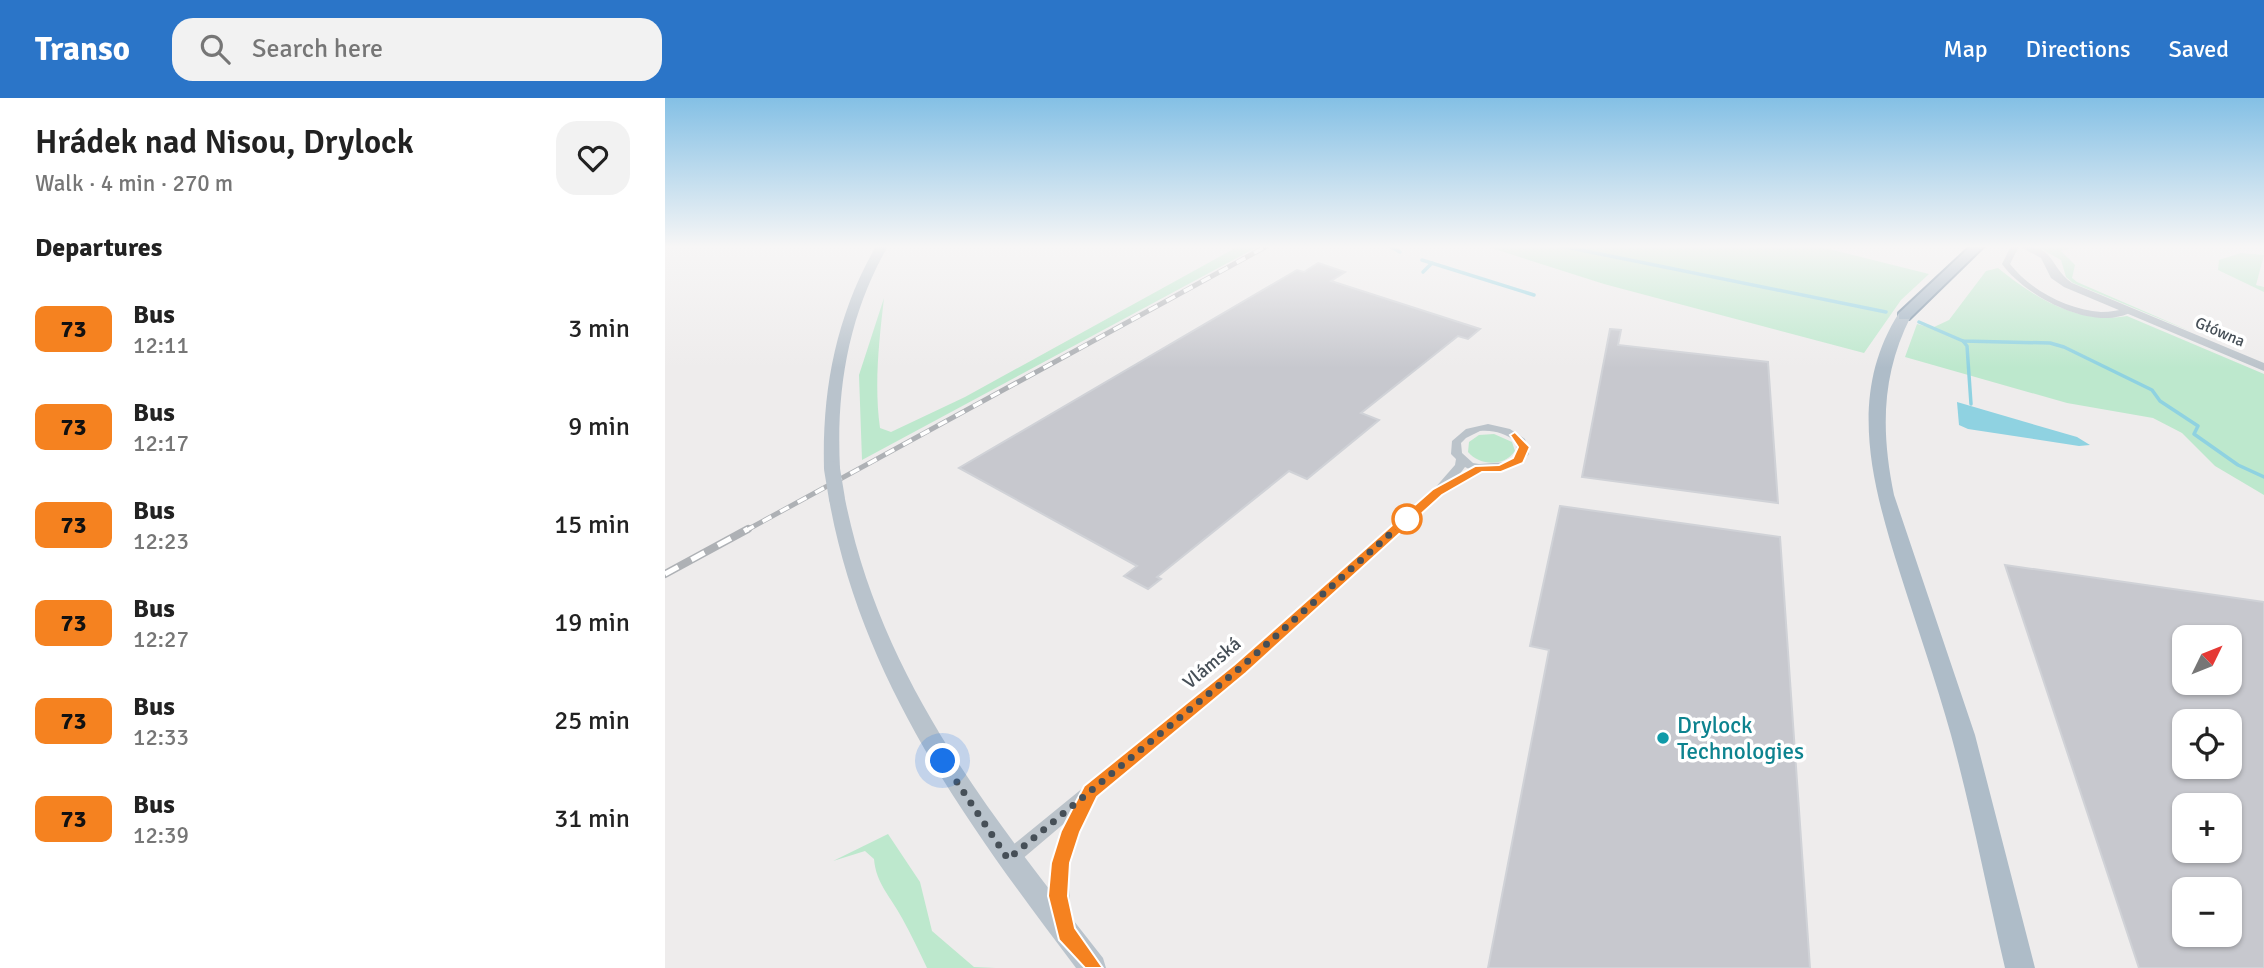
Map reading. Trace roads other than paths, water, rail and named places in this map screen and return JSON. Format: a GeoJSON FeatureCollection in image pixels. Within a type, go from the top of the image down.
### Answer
{"type":"FeatureCollection","features":[{"type":"Feature","properties":{"kind":"highway"},"geometry":{"type":"LineString","coordinates":[[1904,316],[1935,287]]}},
{"type":"Feature","properties":{"kind":"main road"},"geometry":{"type":"LineString","coordinates":[[860,287],[838,360],[830,431],[837,499],[859,591],[879,642],[917,718],[1008,859],[1093,968]]}},
{"type":"Feature","properties":{"kind":"main road"},"geometry":{"type":"LineString","coordinates":[[1904,316],[1895,332],[1878,387],[1878,460],[1885,495],[1963,735],[2020,966]]}},
{"type":"Feature","properties":{"kind":"street"},"geometry":{"type":"LineString","coordinates":[[2032,287],[2082,311],[2098,315],[2129,311]]}},
{"type":"Feature","properties":{"kind":"street","name":"Główna"},"geometry":{"type":"LineString","coordinates":[[2075,287],[2264,367]]}},
{"type":"Feature","properties":{"kind":"street"},"geometry":{"type":"LineString","coordinates":[[1438,492],[1479,468],[1511,465],[1523,454],[1521,441],[1507,431],[1476,429],[1463,435],[1455,449],[1461,460],[1479,468]]}},
{"type":"Feature","properties":{"kind":"street"},"geometry":{"type":"LineString","coordinates":[[1438,492],[1460,466],[1461,460]]}},
{"type":"Feature","properties":{"kind":"street","name":"Vlámská"},"geometry":{"type":"LineString","coordinates":[[1008,859],[1240,668],[1438,492]]}},
{"type":"Feature","properties":{"kind":"street"},"geometry":{"type":"LineString","coordinates":[[1066,933],[1058,896],[1061,863],[1071,831],[1091,791]]}},
{"type":"Feature","properties":{"kind":"water"},"geometry":{"type":"Polygon","coordinates":[[[1957,402],[2077,437],[2090,445],[2079,446],[1968,429],[1959,425],[1957,402]]]}},
{"type":"Feature","properties":{"kind":"waterway"},"geometry":{"type":"LineString","coordinates":[[1507,287],[1534,295]]}},
{"type":"Feature","properties":{"kind":"waterway"},"geometry":{"type":"LineString","coordinates":[[1761,287],[1886,312]]}},
{"type":"Feature","properties":{"kind":"waterway"},"geometry":{"type":"LineString","coordinates":[[1919,322],[1963,341]]}},
{"type":"Feature","properties":{"kind":"waterway"},"geometry":{"type":"LineString","coordinates":[[1963,341],[2050,343],[2064,347],[2152,390],[2160,401],[2198,426],[2194,434],[2238,465],[2264,477]]}},
{"type":"Feature","properties":{"kind":"waterway"},"geometry":{"type":"LineString","coordinates":[[1963,341],[1967,346],[1971,404]]}},
{"type":"Feature","properties":{"kind":"railway"},"geometry":{"type":"LineString","coordinates":[[745,531],[1193,287]]}},
{"type":"Feature","properties":{"kind":"railway"},"geometry":{"type":"LineString","coordinates":[[665,574],[748,529]]}},
{"type":"Feature","properties":{"kind":"place","name":"Drylock Technologies"},"geometry":{"type":"Point","coordinates":[1663,738]}}]}
